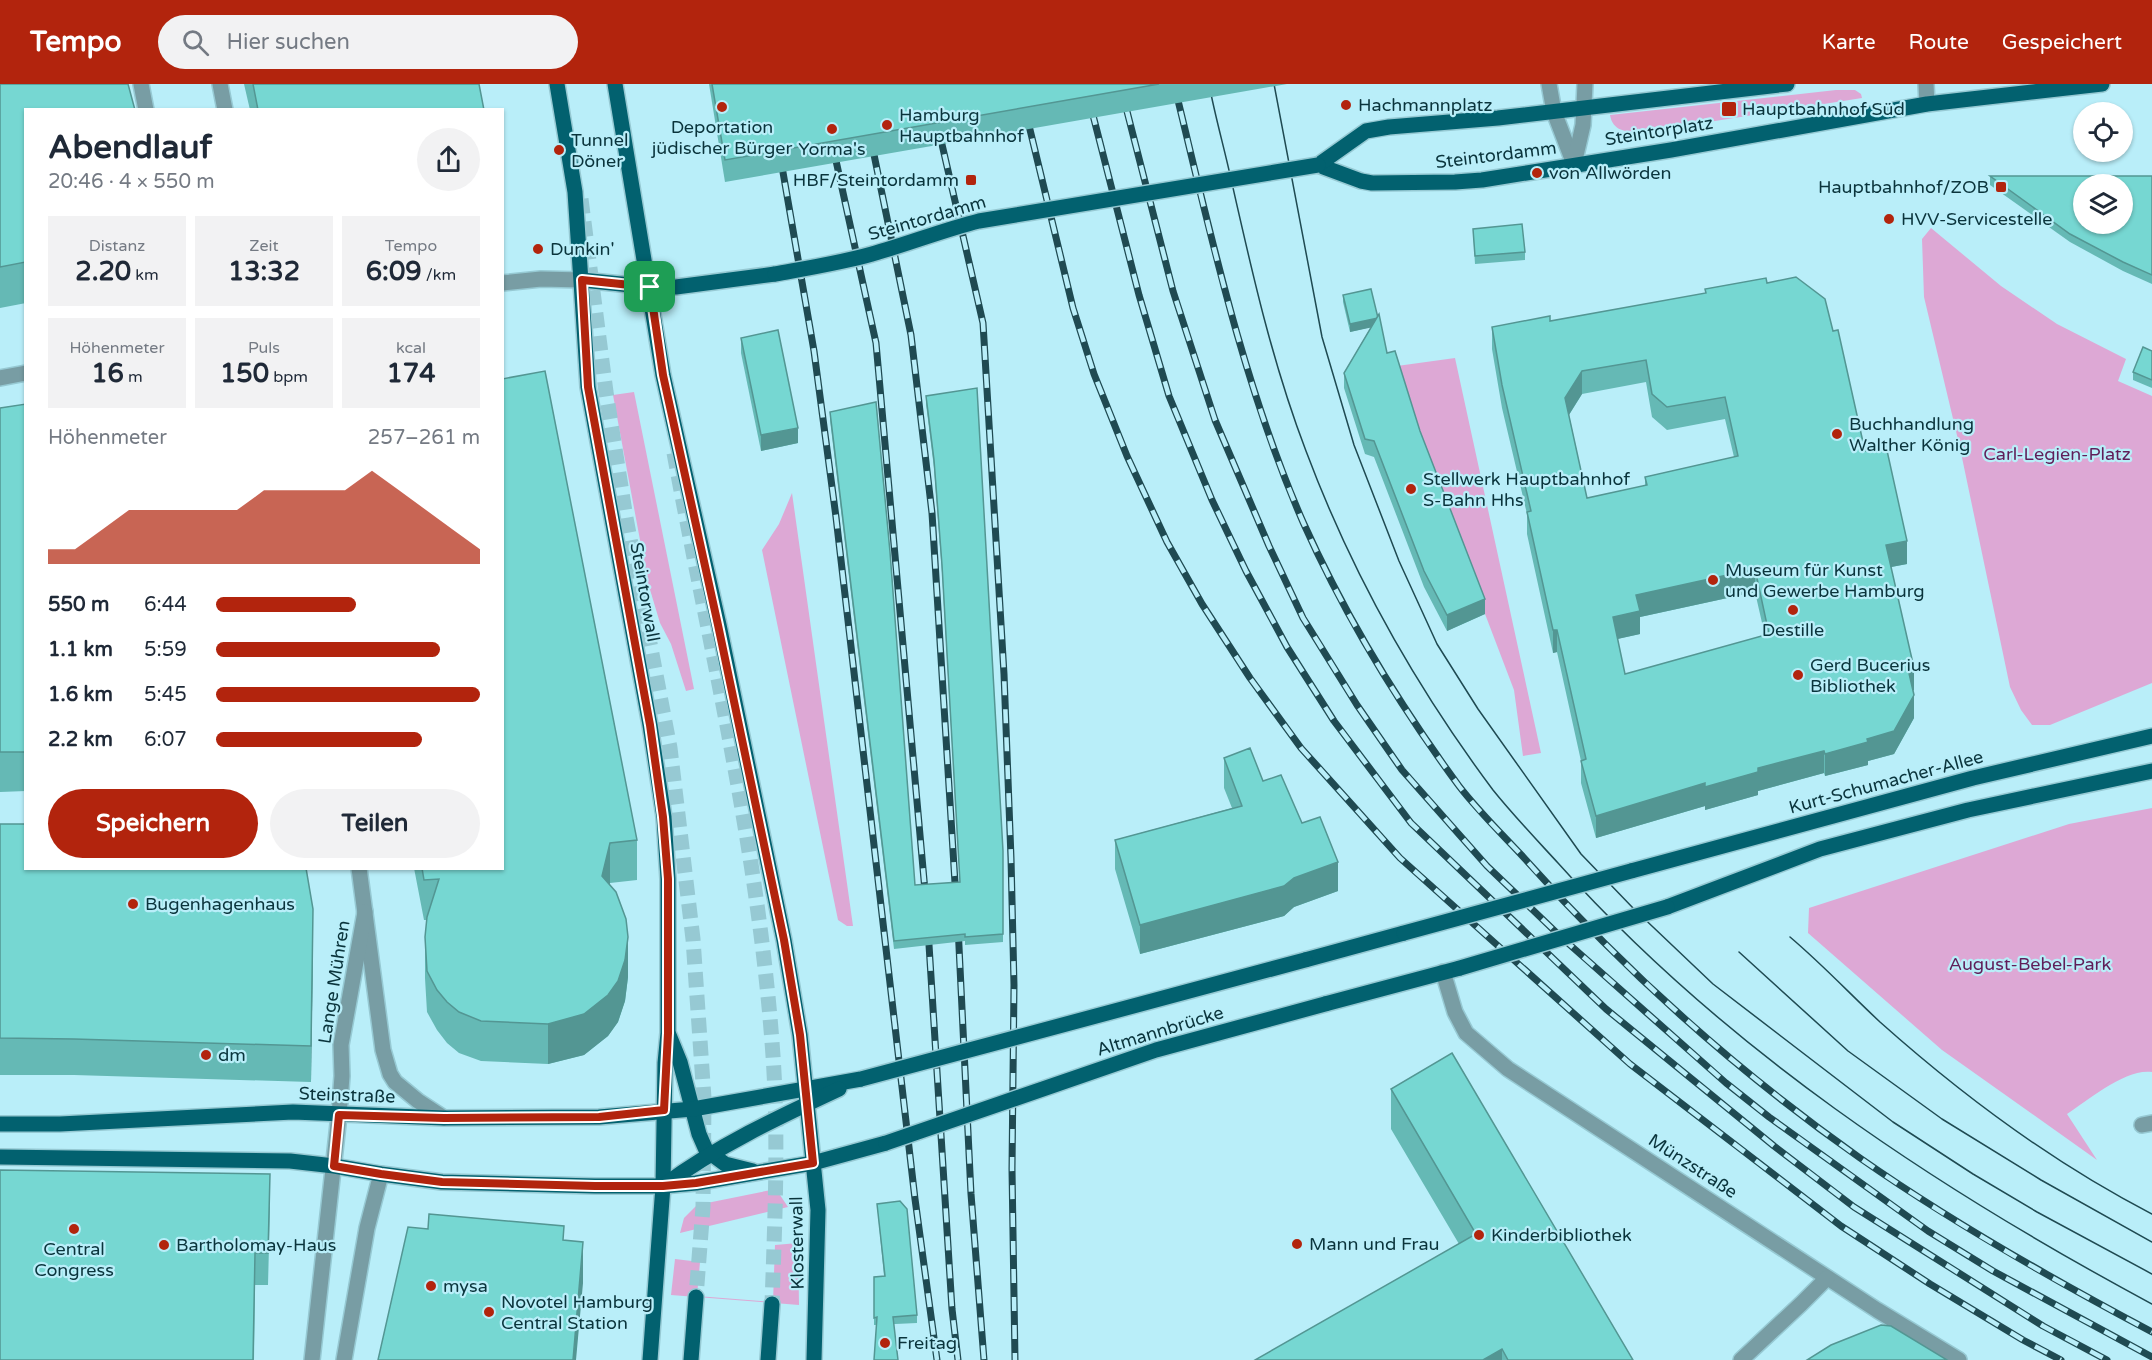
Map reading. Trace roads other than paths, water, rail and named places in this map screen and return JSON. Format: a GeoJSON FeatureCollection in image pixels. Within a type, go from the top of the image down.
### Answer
{"type":"FeatureCollection","features":[{"type":"Feature","properties":{"kind":"main road","name":"Steintorwall"},"geometry":{"type":"LineString","coordinates":[[557,84],[575,192],[588,387],[650,725],[663,817],[668,879],[668,1033],[664,1110]]}},
{"type":"Feature","properties":{"kind":"main road"},"geometry":{"type":"LineString","coordinates":[[0,1157],[290,1161],[442,1182],[663,1186],[806,1097],[800,1035],[784,940],[721,636],[663,375],[615,84]]}},
{"type":"Feature","properties":{"kind":"main road","name":"Steintorplatz"},"geometry":{"type":"LineString","coordinates":[[1554,112],[1787,84]]}},
{"type":"Feature","properties":{"kind":"main road","name":"Steintorplatz"},"geometry":{"type":"LineString","coordinates":[[1574,164],[1671,150],[1927,104],[2103,84]]}},
{"type":"Feature","properties":{"kind":"main road","name":"Steintordamm"},"geometry":{"type":"LineString","coordinates":[[582,280],[650,287],[676,287],[718,283],[830,264],[872,254],[979,221],[1318,165],[1366,131],[1554,112]]}},
{"type":"Feature","properties":{"kind":"main road","name":"Steintordamm"},"geometry":{"type":"LineString","coordinates":[[1318,165],[1372,183],[1431,183],[1482,180],[1574,164]]}},
{"type":"Feature","properties":{"kind":"main road","name":"Kurt-Schumacher-Allee"},"geometry":{"type":"LineString","coordinates":[[1631,871],[1973,778],[2152,736]]}},
{"type":"Feature","properties":{"kind":"main road","name":"Altmannbrücke"},"geometry":{"type":"LineString","coordinates":[[663,1186],[813,1163],[870,1147],[1156,1050],[1460,968],[1667,907],[1820,849],[1968,810],[2152,771]]}},
{"type":"Feature","properties":{"kind":"main road","name":"Altmannbrücke"},"geometry":{"type":"LineString","coordinates":[[693,1109],[806,1097],[861,1079],[1631,871]]}},
{"type":"Feature","properties":{"kind":"main road"},"geometry":{"type":"LineString","coordinates":[[668,1033],[680,1062],[699,1134],[706,1150],[724,1164],[759,1172]]}},
{"type":"Feature","properties":{"kind":"main road","name":"Klosterwall"},"geometry":{"type":"LineString","coordinates":[[806,1097],[819,1236],[814,1360]]}},
{"type":"Feature","properties":{"kind":"main road","name":"Steinstraße"},"geometry":{"type":"LineString","coordinates":[[0,1124],[60,1125],[293,1112],[444,1118],[599,1117],[693,1109]]}},
{"type":"Feature","properties":{"kind":"main road"},"geometry":{"type":"LineString","coordinates":[[650,1360],[663,1186],[664,1110]]}},
{"type":"Feature","properties":{"kind":"main road"},"geometry":{"type":"LineString","coordinates":[[691,1360],[696,1297]]}},
{"type":"Feature","properties":{"kind":"main road"},"geometry":{"type":"LineString","coordinates":[[768,1360],[772,1304]]}},
{"type":"Feature","properties":{"kind":"street"},"geometry":{"type":"LineString","coordinates":[[141,84],[146,108]]}},
{"type":"Feature","properties":{"kind":"street"},"geometry":{"type":"LineString","coordinates":[[220,84],[225,108]]}},
{"type":"Feature","properties":{"kind":"street"},"geometry":{"type":"LineString","coordinates":[[1549,84],[1554,112],[1574,164]]}},
{"type":"Feature","properties":{"kind":"street"},"geometry":{"type":"LineString","coordinates":[[1574,164],[1585,108],[1585,84]]}},
{"type":"Feature","properties":{"kind":"street"},"geometry":{"type":"LineString","coordinates":[[1926,84],[1927,104]]}},
{"type":"Feature","properties":{"kind":"street"},"geometry":{"type":"LineString","coordinates":[[504,283],[541,279],[582,280]]}},
{"type":"Feature","properties":{"kind":"street"},"geometry":{"type":"LineString","coordinates":[[0,378],[24,373]]}},
{"type":"Feature","properties":{"kind":"street","name":"Lange Mühren"},"geometry":{"type":"LineString","coordinates":[[359,870],[383,1050],[390,1074],[404,1090],[444,1118]]}},
{"type":"Feature","properties":{"kind":"street","name":"Lange Mühren"},"geometry":{"type":"LineString","coordinates":[[312,1360],[339,1115],[342,1076],[341,1045],[365,912]]}},
{"type":"Feature","properties":{"kind":"street","name":"Münzstraße"},"geometry":{"type":"LineString","coordinates":[[1443,972],[1466,1033],[1508,1069],[1827,1278],[1959,1360]]}},
{"type":"Feature","properties":{"kind":"street"},"geometry":{"type":"LineString","coordinates":[[344,1360],[367,1228],[381,1174]]}},
{"type":"Feature","properties":{"kind":"street"},"geometry":{"type":"LineString","coordinates":[[1741,1360],[1827,1278]]}},
{"type":"Feature","properties":{"kind":"tunnel"},"geometry":{"type":"LineString","coordinates":[[581,199],[606,392],[626,518],[670,748],[693,939],[704,1098],[703,1207],[696,1297]]}},
{"type":"Feature","properties":{"kind":"tunnel"},"geometry":{"type":"LineString","coordinates":[[674,453],[731,746],[765,968],[775,1107],[776,1173],[772,1304]]}},
{"type":"Feature","properties":{"kind":"tram line"},"geometry":{"type":"LineString","coordinates":[[1209,84],[1273,350],[1294,418],[1324,496],[1343,540],[1387,627],[1438,710],[1493,790],[1508,809],[1622,930],[1690,994],[1761,1053],[1912,1162],[1991,1212],[2152,1304]]}},
{"type":"Feature","properties":{"kind":"tram line"},"geometry":{"type":"LineString","coordinates":[[1274,84],[1322,337],[1354,445],[1399,561],[1437,644],[1478,709],[1581,854],[1633,908],[1713,984],[1893,1122],[2037,1212],[2152,1274]]}},
{"type":"Feature","properties":{"kind":"tram line"},"geometry":{"type":"LineString","coordinates":[[1790,937],[1880,1022],[1976,1102],[2079,1173],[2152,1214]]}},
{"type":"Feature","properties":{"kind":"tram line"},"geometry":{"type":"LineString","coordinates":[[1739,952],[1848,1051],[1942,1119],[2041,1180],[2152,1242]]}},
{"type":"Feature","properties":{"kind":"railway"},"geometry":{"type":"LineString","coordinates":[[1019,84],[1073,308],[1094,374],[1127,456],[1167,542],[1202,604],[1250,678],[1301,748],[1400,858],[1630,1064],[1841,1226],[1930,1284],[2061,1360]]}},
{"type":"Feature","properties":{"kind":"railway"},"geometry":{"type":"LineString","coordinates":[[1085,84],[1139,295],[1169,396],[1212,500],[1246,571],[1287,647],[1334,721],[1411,823],[1606,1009],[1774,1146],[1854,1207],[2043,1326],[2107,1360]]}},
{"type":"Feature","properties":{"kind":"railway"},"geometry":{"type":"LineString","coordinates":[[1120,84],[1173,291],[1215,420],[1269,546],[1303,618],[1357,705],[1402,770],[1487,866],[1561,937],[1726,1083],[1769,1117],[1928,1231],[1993,1271],[2152,1357]]}},
{"type":"Feature","properties":{"kind":"railway"},"geometry":{"type":"LineString","coordinates":[[1174,84],[1229,306],[1281,469],[1319,557],[1355,625],[1394,691],[1459,786],[1483,815],[1603,941],[1684,1018],[1770,1091],[1860,1158],[1967,1228],[2152,1332]]}},
{"type":"Feature","properties":{"kind":"railway"},"geometry":{"type":"LineString","coordinates":[[938,127],[983,323],[1004,674],[1011,858],[1014,985],[1012,1169],[1015,1360]]}},
{"type":"Feature","properties":{"kind":"railway"},"geometry":{"type":"LineString","coordinates":[[871,140],[911,335],[932,513],[956,899]]}},
{"type":"Feature","properties":{"kind":"railway"},"geometry":{"type":"LineString","coordinates":[[833,147],[876,343],[926,902]]}},
{"type":"Feature","properties":{"kind":"railway"},"geometry":{"type":"LineString","coordinates":[[780,155],[814,351],[836,517],[915,1199],[937,1360]]}},
{"type":"Feature","properties":{"kind":"railway"},"geometry":{"type":"LineString","coordinates":[[958,926],[971,1194],[984,1360]]}},
{"type":"Feature","properties":{"kind":"railway"},"geometry":{"type":"LineString","coordinates":[[928,929],[952,1309],[958,1360]]}},
{"type":"Feature","properties":{"kind":"place","name":"Hachmannplatz"},"geometry":{"type":"Point","coordinates":[1346,105]}},
{"type":"Feature","properties":{"kind":"place","name":"Deportation jüdischer Bürger"},"geometry":{"type":"Point","coordinates":[722,107]}},
{"type":"Feature","properties":{"kind":"place","name":"Hauptbahnhof Süd"},"geometry":{"type":"Point","coordinates":[1729,109]}},
{"type":"Feature","properties":{"kind":"place","name":"Hamburg Hauptbahnhof"},"geometry":{"type":"Point","coordinates":[887,125]}},
{"type":"Feature","properties":{"kind":"place","name":"Yorma's"},"geometry":{"type":"Point","coordinates":[832,129]}},
{"type":"Feature","properties":{"kind":"place","name":"Tunnel Döner"},"geometry":{"type":"Point","coordinates":[559,150]}},
{"type":"Feature","properties":{"kind":"place","name":"von Allwörden"},"geometry":{"type":"Point","coordinates":[1537,173]}},
{"type":"Feature","properties":{"kind":"place","name":"HBF/Steintordamm"},"geometry":{"type":"Point","coordinates":[971,180]}},
{"type":"Feature","properties":{"kind":"place","name":"Hauptbahnhof/ZOB"},"geometry":{"type":"Point","coordinates":[2001,187]}},
{"type":"Feature","properties":{"kind":"place","name":"HVV-Servicestelle"},"geometry":{"type":"Point","coordinates":[1889,219]}},
{"type":"Feature","properties":{"kind":"place","name":"Dunkin'"},"geometry":{"type":"Point","coordinates":[538,249]}},
{"type":"Feature","properties":{"kind":"place","name":"Buchhandlung Walther König"},"geometry":{"type":"Point","coordinates":[1837,434]}},
{"type":"Feature","properties":{"kind":"place","name":"Stellwerk Hauptbahnhof S-Bahn Hhs"},"geometry":{"type":"Point","coordinates":[1411,489]}},
{"type":"Feature","properties":{"kind":"place","name":"Museum für Kunst und Gewerbe Hamburg"},"geometry":{"type":"Point","coordinates":[1713,580]}},
{"type":"Feature","properties":{"kind":"place","name":"Destille"},"geometry":{"type":"Point","coordinates":[1793,610]}},
{"type":"Feature","properties":{"kind":"place","name":"Gerd Bucerius Bibliothek"},"geometry":{"type":"Point","coordinates":[1798,675]}},
{"type":"Feature","properties":{"kind":"place","name":"Bugenhagenhaus"},"geometry":{"type":"Point","coordinates":[133,904]}},
{"type":"Feature","properties":{"kind":"place","name":"dm"},"geometry":{"type":"Point","coordinates":[206,1055]}},
{"type":"Feature","properties":{"kind":"place","name":"Central Congress"},"geometry":{"type":"Point","coordinates":[74,1229]}},
{"type":"Feature","properties":{"kind":"place","name":"Kinderbibliothek"},"geometry":{"type":"Point","coordinates":[1479,1235]}},
{"type":"Feature","properties":{"kind":"place","name":"Mann und Frau"},"geometry":{"type":"Point","coordinates":[1297,1244]}},
{"type":"Feature","properties":{"kind":"place","name":"Bartholomay-Haus"},"geometry":{"type":"Point","coordinates":[164,1245]}},
{"type":"Feature","properties":{"kind":"place","name":"mysa"},"geometry":{"type":"Point","coordinates":[431,1286]}},
{"type":"Feature","properties":{"kind":"place","name":"Novotel Hamburg Central Station"},"geometry":{"type":"Point","coordinates":[489,1312]}},
{"type":"Feature","properties":{"kind":"place","name":"Freitag"},"geometry":{"type":"Point","coordinates":[885,1343]}},
{"type":"Feature","properties":{"kind":"park label","name":"Carl-Legien-Platz"},"geometry":{"type":"Point","coordinates":[2057,454]}},
{"type":"Feature","properties":{"kind":"park label","name":"August-Bebel-Park"},"geometry":{"type":"Point","coordinates":[2030,964]}}]}
